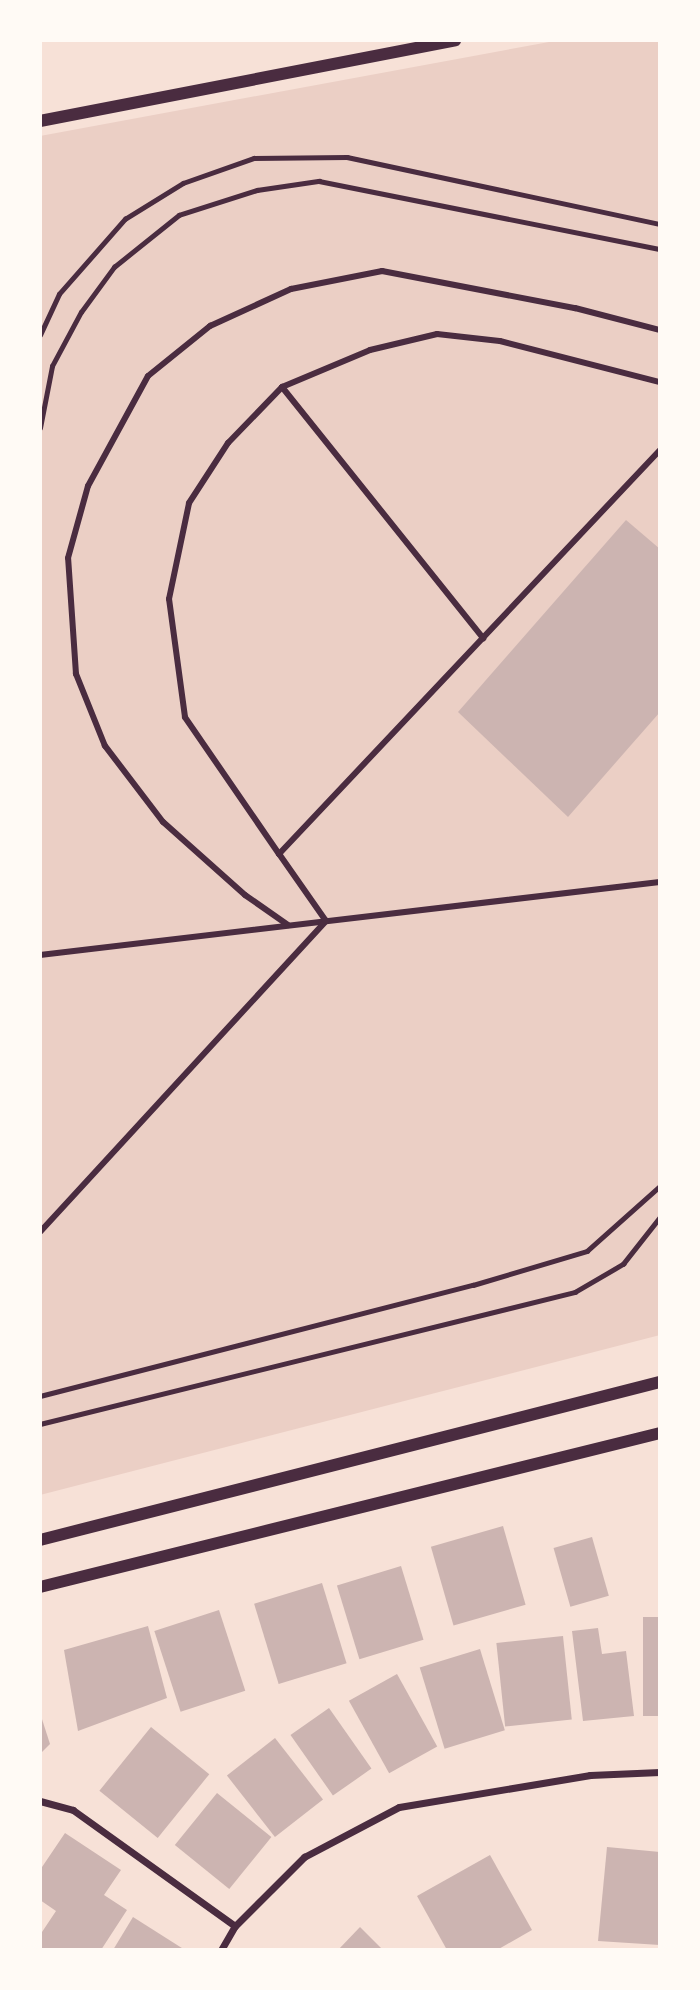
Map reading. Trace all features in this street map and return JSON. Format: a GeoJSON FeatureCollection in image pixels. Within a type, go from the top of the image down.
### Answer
{"type":"FeatureCollection","features":[{"type":"Feature","properties":{"kind":"street"},"geometry":{"type":"LineString","coordinates":[[40,121],[455,40]]}},
{"type":"Feature","properties":{"kind":"street"},"geometry":{"type":"LineString","coordinates":[[288,925],[245,895],[163,822],[106,746],[76,674],[68,558],[88,486],[148,376],[210,326],[291,289],[382,271],[575,307],[660,330]]}},
{"type":"Feature","properties":{"kind":"street"},"geometry":{"type":"LineString","coordinates":[[327,921],[185,716],[169,599],[188,503],[228,443],[282,387],[370,350],[437,334],[500,341],[660,382]]}},
{"type":"Feature","properties":{"kind":"street"},"geometry":{"type":"LineString","coordinates":[[282,387],[483,638]]}},
{"type":"Feature","properties":{"kind":"street"},"geometry":{"type":"LineString","coordinates":[[279,853],[660,450]]}},
{"type":"Feature","properties":{"kind":"street"},"geometry":{"type":"LineString","coordinates":[[40,954],[660,883]]}},
{"type":"Feature","properties":{"kind":"street"},"geometry":{"type":"LineString","coordinates":[[40,1232],[327,921]]}},
{"type":"Feature","properties":{"kind":"street"},"geometry":{"type":"LineString","coordinates":[[40,1540],[660,1382]]}},
{"type":"Feature","properties":{"kind":"street"},"geometry":{"type":"LineString","coordinates":[[40,1587],[660,1433]]}},
{"type":"Feature","properties":{"kind":"street"},"geometry":{"type":"LineString","coordinates":[[221,1950],[235,1926],[304,1857],[399,1807],[590,1775],[660,1772]]}},
{"type":"Feature","properties":{"kind":"street"},"geometry":{"type":"LineString","coordinates":[[40,1801],[73,1810],[235,1926]]}},
{"type":"Feature","properties":{"kind":"path"},"geometry":{"type":"LineString","coordinates":[[40,335],[59,294],[125,219],[183,183],[254,158],[348,158],[660,224]]}},
{"type":"Feature","properties":{"kind":"path"},"geometry":{"type":"LineString","coordinates":[[40,428],[52,366],[81,312],[114,267],[178,215],[257,190],[319,181],[660,249]]}},
{"type":"Feature","properties":{"kind":"path"},"geometry":{"type":"LineString","coordinates":[[40,1396],[473,1285],[587,1251],[660,1186]]}},
{"type":"Feature","properties":{"kind":"path"},"geometry":{"type":"LineString","coordinates":[[40,1424],[575,1292],[623,1264],[660,1217]]}},
{"type":"Feature","properties":{"kind":"shaded area"},"geometry":{"type":"Polygon","coordinates":[[[560,40],[660,40],[660,1335],[40,1495],[40,136],[560,40]]]}},
{"type":"Feature","properties":{"kind":"building"},"geometry":{"type":"Polygon","coordinates":[[[626,520],[660,549],[660,712],[568,817],[458,712],[626,520]]]}},
{"type":"Feature","properties":{"kind":"building"},"geometry":{"type":"Polygon","coordinates":[[[503,1526],[526,1605],[454,1625],[431,1547],[503,1526]]]}},
{"type":"Feature","properties":{"kind":"building"},"geometry":{"type":"Polygon","coordinates":[[[592,1537],[609,1596],[570,1607],[554,1548],[592,1537]]]}},
{"type":"Feature","properties":{"kind":"building"},"geometry":{"type":"Polygon","coordinates":[[[401,1566],[424,1640],[359,1659],[337,1586],[401,1566]]]}},
{"type":"Feature","properties":{"kind":"building"},"geometry":{"type":"Polygon","coordinates":[[[322,1583],[347,1663],[279,1684],[254,1604],[322,1583]]]}},
{"type":"Feature","properties":{"kind":"building"},"geometry":{"type":"Polygon","coordinates":[[[219,1610],[245,1691],[181,1712],[154,1631],[219,1610]]]}},
{"type":"Feature","properties":{"kind":"building"},"geometry":{"type":"Polygon","coordinates":[[[643,1617],[660,1617],[660,1716],[643,1716],[643,1617]]]}},
{"type":"Feature","properties":{"kind":"building"},"geometry":{"type":"Polygon","coordinates":[[[148,1626],[167,1698],[78,1731],[64,1650],[148,1626]]]}},
{"type":"Feature","properties":{"kind":"building"},"geometry":{"type":"Polygon","coordinates":[[[598,1628],[602,1654],[626,1651],[634,1716],[583,1721],[572,1631],[598,1628]]]}},
{"type":"Feature","properties":{"kind":"building"},"geometry":{"type":"Polygon","coordinates":[[[563,1636],[572,1720],[505,1727],[496,1643],[563,1636]]]}},
{"type":"Feature","properties":{"kind":"building"},"geometry":{"type":"Polygon","coordinates":[[[480,1649],[505,1730],[445,1749],[420,1667],[480,1649]]]}},
{"type":"Feature","properties":{"kind":"building"},"geometry":{"type":"Polygon","coordinates":[[[397,1674],[437,1747],[389,1773],[349,1701],[397,1674]]]}},
{"type":"Feature","properties":{"kind":"building"},"geometry":{"type":"Polygon","coordinates":[[[329,1708],[371,1769],[333,1796],[290,1735],[329,1708]]]}},
{"type":"Feature","properties":{"kind":"building"},"geometry":{"type":"Polygon","coordinates":[[[40,1713],[50,1744],[40,1754],[40,1713]]]}},
{"type":"Feature","properties":{"kind":"building"},"geometry":{"type":"Polygon","coordinates":[[[151,1727],[209,1774],[158,1838],[99,1791],[151,1727]]]}},
{"type":"Feature","properties":{"kind":"building"},"geometry":{"type":"Polygon","coordinates":[[[275,1738],[323,1799],[275,1837],[227,1776],[275,1738]]]}},
{"type":"Feature","properties":{"kind":"building"},"geometry":{"type":"Polygon","coordinates":[[[217,1793],[271,1837],[229,1889],[175,1845],[217,1793]]]}},
{"type":"Feature","properties":{"kind":"building"},"geometry":{"type":"Polygon","coordinates":[[[65,1833],[121,1870],[104,1895],[127,1910],[101,1950],[40,1950],[40,1935],[56,1911],[40,1900],[40,1870],[65,1833]]]}},
{"type":"Feature","properties":{"kind":"building"},"geometry":{"type":"Polygon","coordinates":[[[607,1847],[660,1852],[660,1945],[598,1941],[607,1847]]]}},
{"type":"Feature","properties":{"kind":"building"},"geometry":{"type":"Polygon","coordinates":[[[490,1855],[532,1930],[497,1950],[447,1950],[417,1896],[490,1855]]]}},
{"type":"Feature","properties":{"kind":"building"},"geometry":{"type":"Polygon","coordinates":[[[133,1917],[185,1950],[113,1950],[133,1917]]]}},
{"type":"Feature","properties":{"kind":"building"},"geometry":{"type":"Polygon","coordinates":[[[360,1927],[383,1950],[338,1950],[360,1927]]]}}]}
